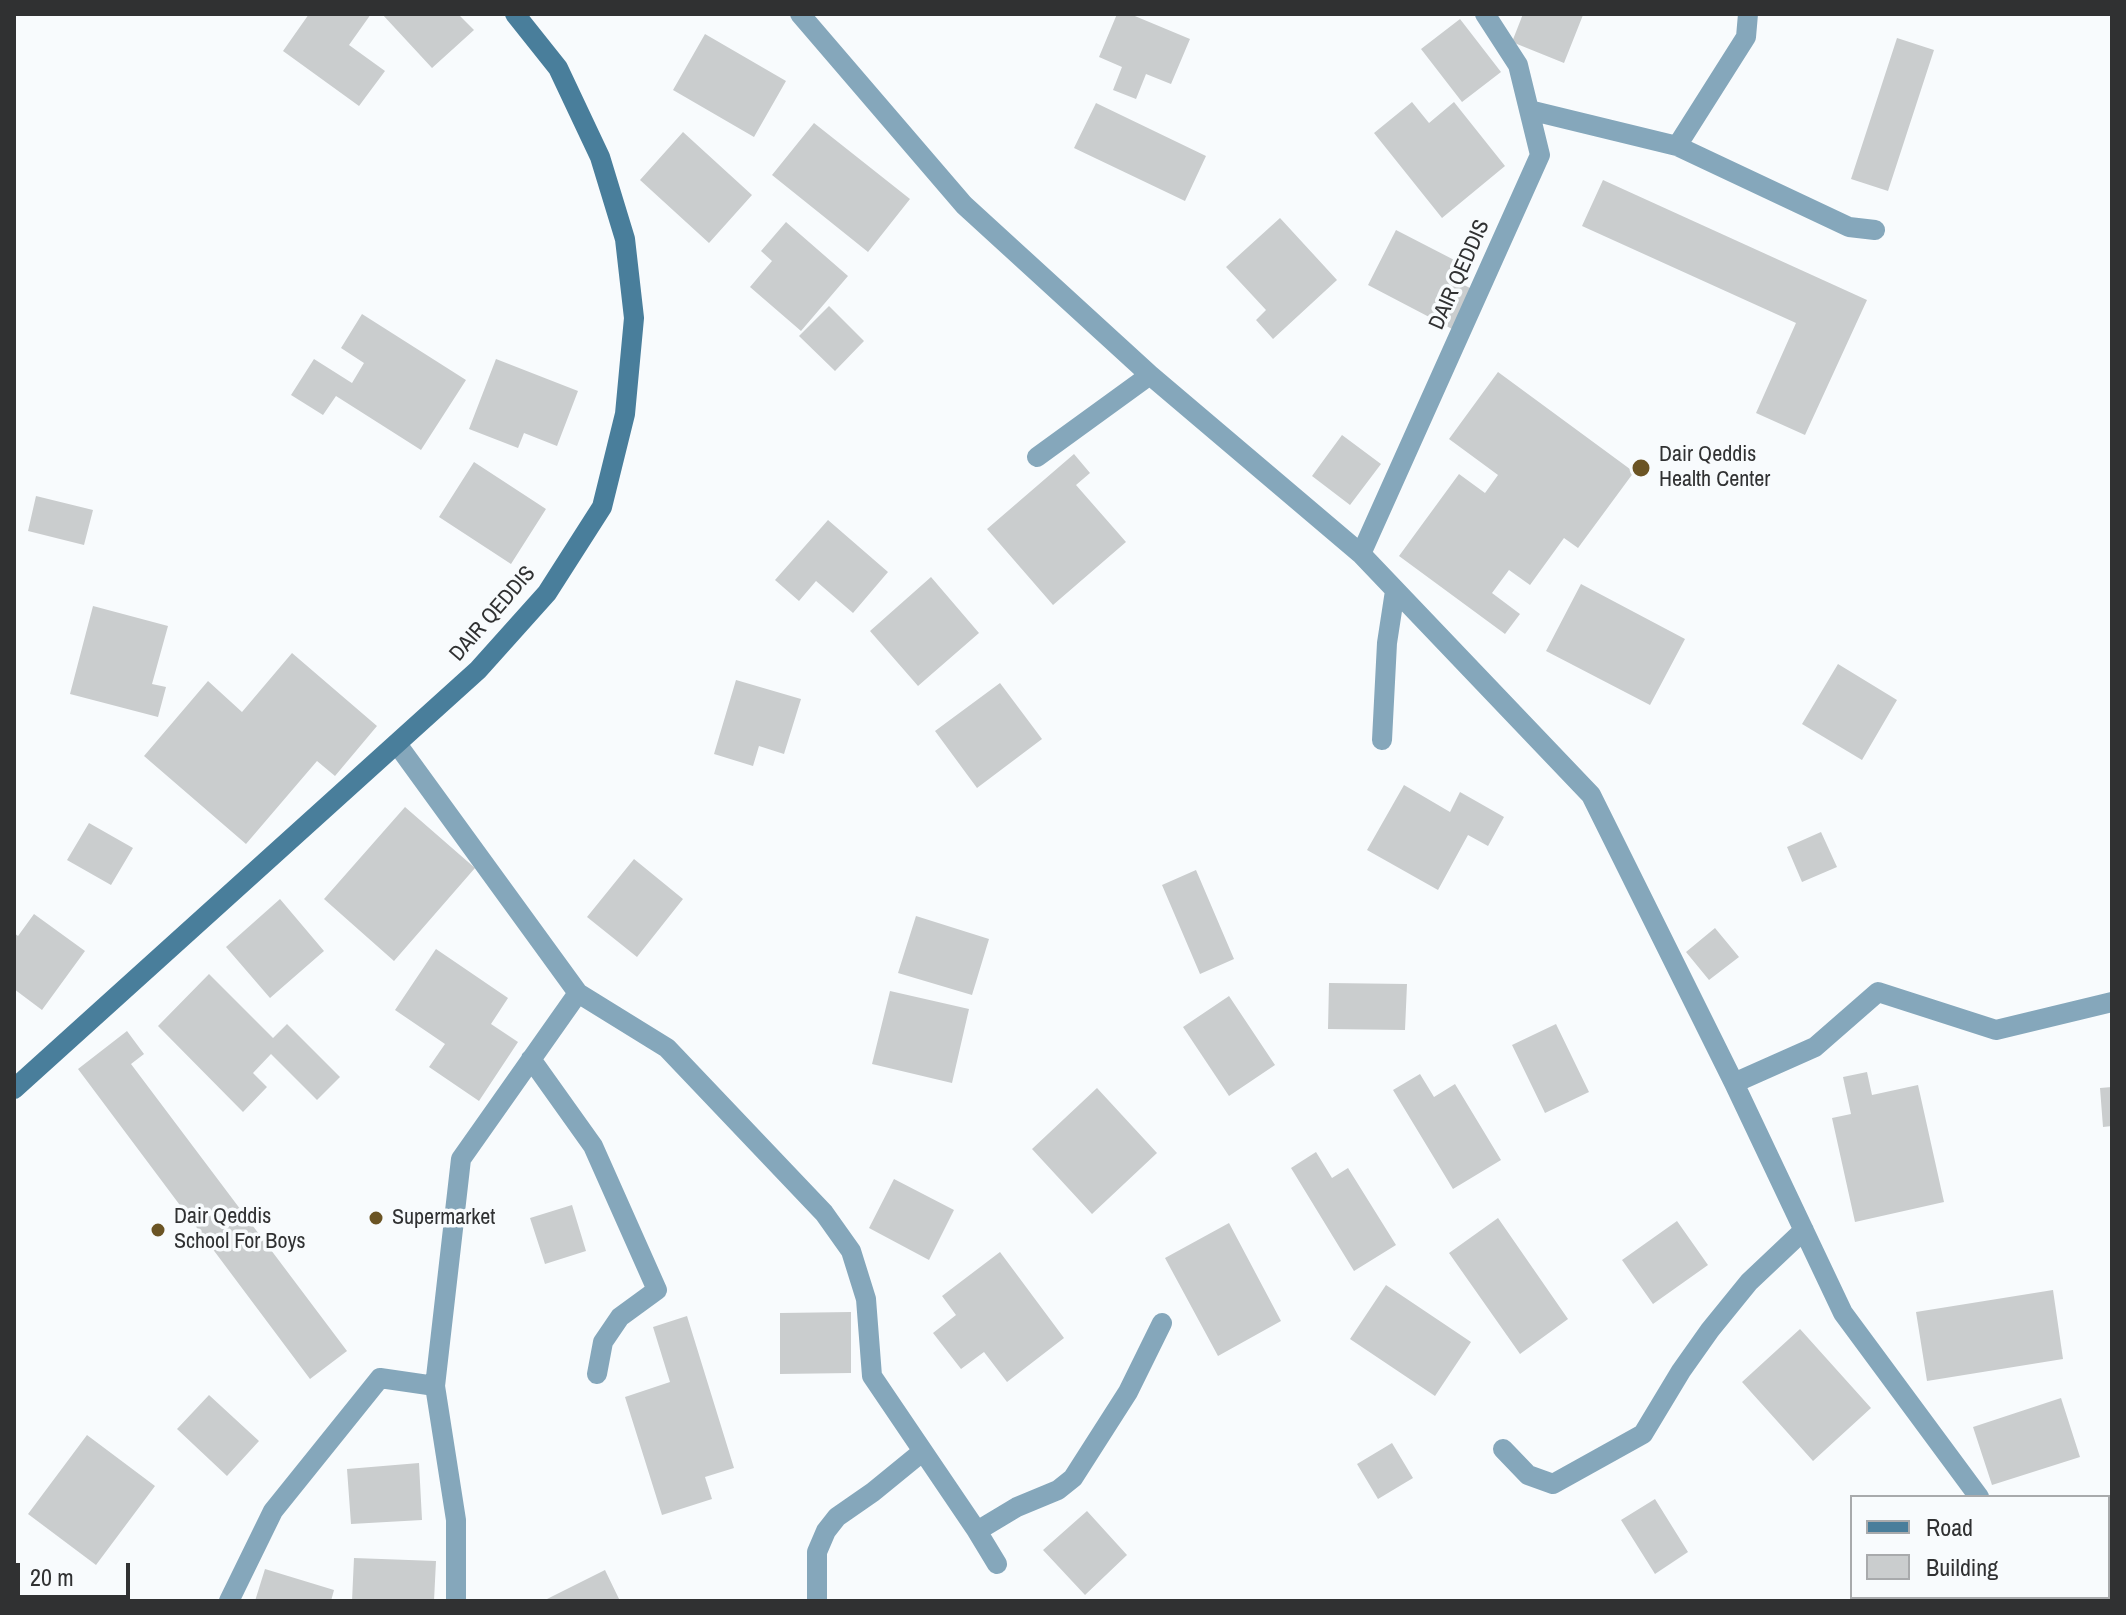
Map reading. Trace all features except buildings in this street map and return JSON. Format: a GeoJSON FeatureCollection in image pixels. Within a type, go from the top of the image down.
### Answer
{"type":"FeatureCollection","features":[{"type":"Feature","properties":{"kind":"main road","name":"DAIR QEDDIS"},"geometry":{"type":"LineString","coordinates":[[14,1089],[478,670],[547,593],[602,507],[625,414],[634,318],[625,239],[600,157],[558,68],[515,14]]}},
{"type":"Feature","properties":{"kind":"street"},"geometry":{"type":"LineString","coordinates":[[800,14],[964,205],[1150,375],[1361,554],[1591,795],[1734,1083],[1843,1313],[1974,1495]]}},
{"type":"Feature","properties":{"kind":"street","name":"DAIR QEDDIS"},"geometry":{"type":"LineString","coordinates":[[1361,554],[1540,155],[1518,65],[1485,14]]}},
{"type":"Feature","properties":{"kind":"street"},"geometry":{"type":"LineString","coordinates":[[1677,146],[1746,37],[1748,14]]}},
{"type":"Feature","properties":{"kind":"street"},"geometry":{"type":"LineString","coordinates":[[1529,110],[1677,146],[1849,227],[1875,230]]}},
{"type":"Feature","properties":{"kind":"street"},"geometry":{"type":"LineString","coordinates":[[1037,457],[1150,375]]}},
{"type":"Feature","properties":{"kind":"street"},"geometry":{"type":"LineString","coordinates":[[1382,740],[1387,643],[1395,591]]}},
{"type":"Feature","properties":{"kind":"street"},"geometry":{"type":"LineString","coordinates":[[397,744],[578,993],[667,1048],[824,1213],[851,1251],[866,1299],[872,1376],[997,1564]]}},
{"type":"Feature","properties":{"kind":"street"},"geometry":{"type":"LineString","coordinates":[[1734,1083],[1815,1047],[1878,992],[1996,1030],[2112,1002]]}},
{"type":"Feature","properties":{"kind":"street"},"geometry":{"type":"LineString","coordinates":[[456,1601],[456,1520],[435,1386],[461,1159],[578,993]]}},
{"type":"Feature","properties":{"kind":"street"},"geometry":{"type":"LineString","coordinates":[[531,1059],[593,1146],[657,1290],[620,1317],[603,1342],[597,1374]]}},
{"type":"Feature","properties":{"kind":"street"},"geometry":{"type":"LineString","coordinates":[[1503,1449],[1528,1475],[1553,1484],[1643,1434],[1710,1330],[1749,1282],[1804,1230]]}},
{"type":"Feature","properties":{"kind":"street"},"geometry":{"type":"LineString","coordinates":[[977,1531],[1017,1507],[1058,1490],[1073,1478],[1128,1392],[1162,1323]]}},
{"type":"Feature","properties":{"kind":"street"},"geometry":{"type":"LineString","coordinates":[[229,1601],[273,1511],[380,1378],[435,1386]]}},
{"type":"Feature","properties":{"kind":"street"},"geometry":{"type":"LineString","coordinates":[[817,1601],[817,1552],[826,1531],[837,1517],[922,1452]]}},
{"type":"Feature","properties":{"kind":"place","name":"Dair Qeddis Health Center"},"geometry":{"type":"Point","coordinates":[1641,468]}},
{"type":"Feature","properties":{"kind":"place","name":"Supermarket"},"geometry":{"type":"Point","coordinates":[376,1218]}},
{"type":"Feature","properties":{"kind":"place","name":"Dair Qeddis School For Boys"},"geometry":{"type":"Point","coordinates":[158,1230]}}]}
